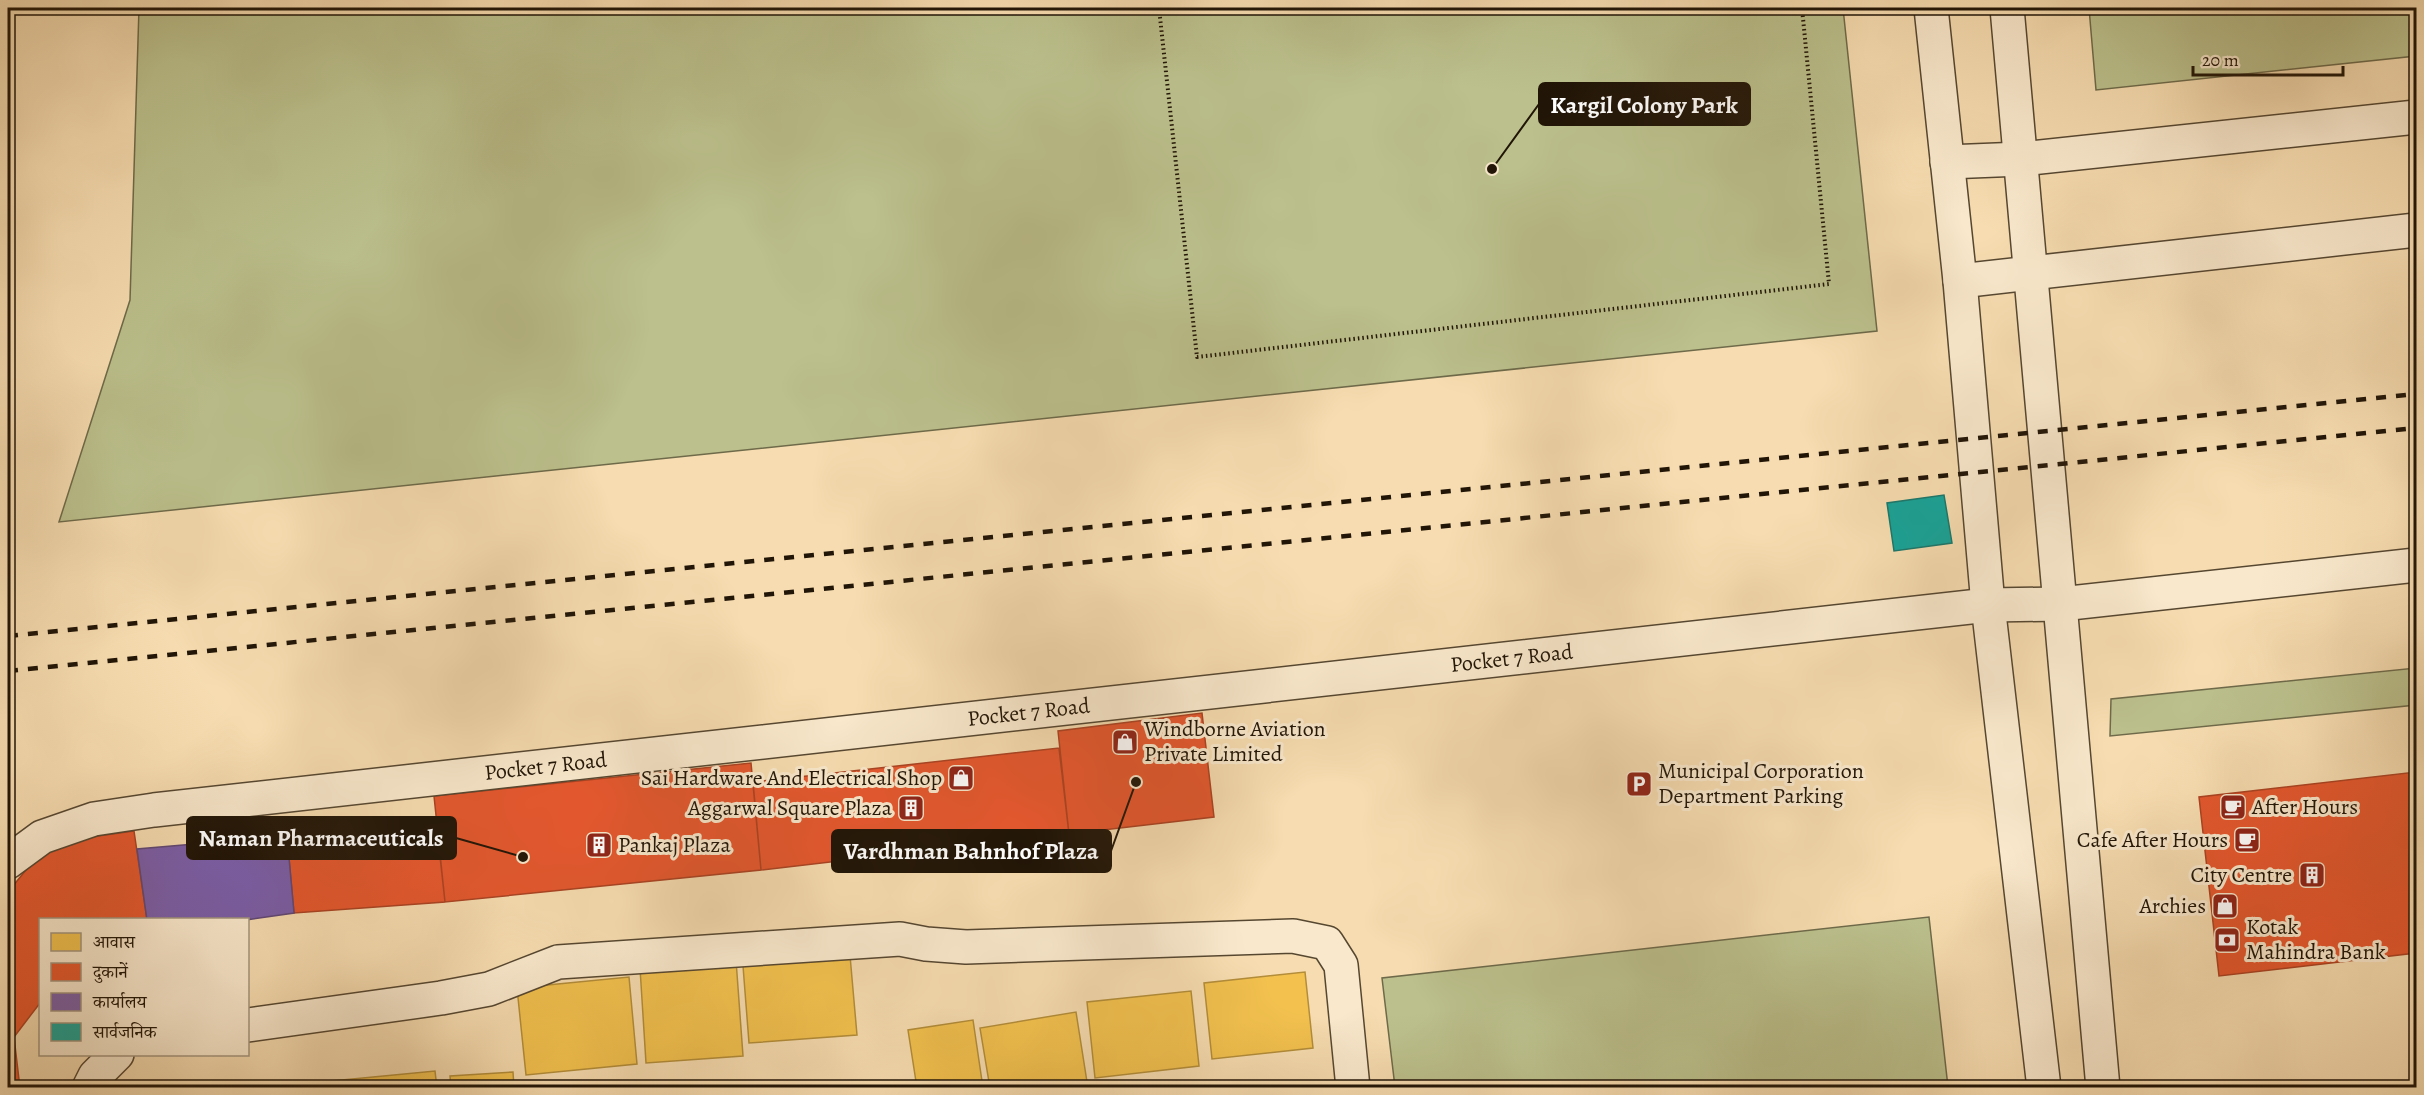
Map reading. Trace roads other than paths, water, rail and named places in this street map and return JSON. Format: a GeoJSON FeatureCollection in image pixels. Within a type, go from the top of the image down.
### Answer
{"type":"FeatureCollection","features":[{"type":"Feature","properties":{"kind":"street"},"geometry":{"type":"LineString","coordinates":[[1931,8],[1959,282],[1988,605],[2044,1088]]}},
{"type":"Feature","properties":{"kind":"street"},"geometry":{"type":"LineString","coordinates":[[2007,8],[2103,1088]]}},
{"type":"Feature","properties":{"kind":"street"},"geometry":{"type":"LineString","coordinates":[[1947,162],[2021,159],[2416,117]]}},
{"type":"Feature","properties":{"kind":"street"},"geometry":{"type":"LineString","coordinates":[[1959,282],[2416,230]]}},
{"type":"Feature","properties":{"kind":"street","name":"Pocket 7 Road"},"geometry":{"type":"LineString","coordinates":[[8,862],[42,837],[94,819],[154,810],[1988,605],[2061,604],[2416,565]]}},
{"type":"Feature","properties":{"kind":"street"},"geometry":{"type":"LineString","coordinates":[[249,1025],[489,989],[558,962],[900,939],[926,944],[966,947],[1293,936],[1327,943],[1341,965],[1353,1088]]}},
{"type":"Feature","properties":{"kind":"street"},"geometry":{"type":"LineString","coordinates":[[89,1088],[95,1076],[115,1056]]}},
{"type":"Feature","properties":{"kind":"railway"},"geometry":{"type":"LineString","coordinates":[[8,636],[2416,394]]}},
{"type":"Feature","properties":{"kind":"railway"},"geometry":{"type":"LineString","coordinates":[[8,671],[2416,428]]}},
{"type":"Feature","properties":{"kind":"place","name":"Kargil Colony Park"},"geometry":{"type":"Point","coordinates":[1492,169]}},
{"type":"Feature","properties":{"kind":"place","name":"Windborne Aviation Private Limited"},"geometry":{"type":"Point","coordinates":[1125,742]}},
{"type":"Feature","properties":{"kind":"place","name":"Sai Hardware And Electrical Shop"},"geometry":{"type":"Point","coordinates":[961,778]}},
{"type":"Feature","properties":{"kind":"place","name":"Vardhman Bahnhof Plaza"},"geometry":{"type":"Point","coordinates":[1136,782]}},
{"type":"Feature","properties":{"kind":"place","name":"Municipal Corporation Department Parking"},"geometry":{"type":"Point","coordinates":[1639,784]}},
{"type":"Feature","properties":{"kind":"place","name":"After Hours"},"geometry":{"type":"Point","coordinates":[2233,807]}},
{"type":"Feature","properties":{"kind":"place","name":"Aggarwal Square Plaza"},"geometry":{"type":"Point","coordinates":[911,808]}},
{"type":"Feature","properties":{"kind":"place","name":"Cafe After Hours"},"geometry":{"type":"Point","coordinates":[2247,840]}},
{"type":"Feature","properties":{"kind":"place","name":"Pankaj Plaza"},"geometry":{"type":"Point","coordinates":[599,845]}},
{"type":"Feature","properties":{"kind":"place","name":"Naman Pharmaceuticals"},"geometry":{"type":"Point","coordinates":[523,857]}},
{"type":"Feature","properties":{"kind":"place","name":"City Centre"},"geometry":{"type":"Point","coordinates":[2312,875]}},
{"type":"Feature","properties":{"kind":"place","name":"Archies"},"geometry":{"type":"Point","coordinates":[2225,906]}},
{"type":"Feature","properties":{"kind":"place","name":"Kotak Mahindra Bank"},"geometry":{"type":"Point","coordinates":[2227,940]}}]}
